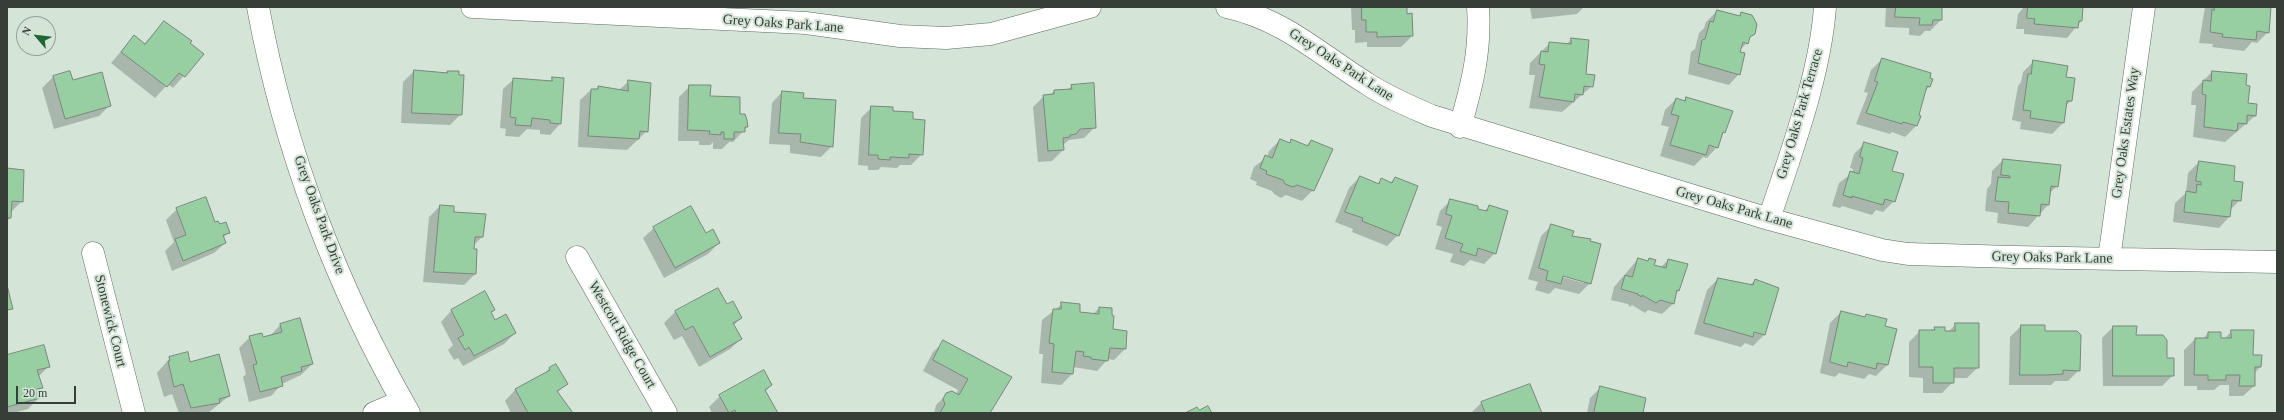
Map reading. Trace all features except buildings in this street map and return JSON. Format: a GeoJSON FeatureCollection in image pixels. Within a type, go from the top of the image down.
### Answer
{"type":"FeatureCollection","features":[{"type":"Feature","properties":{"kind":"street","name":"Grey Oaks Park Drive"},"geometry":{"type":"LineString","coordinates":[[262,7],[284,118],[315,212],[350,298],[405,407]]}},
{"type":"Feature","properties":{"kind":"street","name":"Grey Oaks Park Lane"},"geometry":{"type":"LineString","coordinates":[[472,7],[806,23],[900,36],[946,38],[991,34],[1090,7]]}},
{"type":"Feature","properties":{"kind":"street","name":"Grey Oaks Park Lane"},"geometry":{"type":"LineString","coordinates":[[1227,7],[1253,13],[1290,31],[1365,83],[1397,101],[1460,127],[1861,245],[1908,254],[2277,262]]}},
{"type":"Feature","properties":{"kind":"street"},"geometry":{"type":"LineString","coordinates":[[1460,127],[1474,78],[1480,34],[1478,7]]}},
{"type":"Feature","properties":{"kind":"street","name":"Grey Oaks Park Terrace"},"geometry":{"type":"LineString","coordinates":[[1769,219],[1797,134],[1823,32],[1825,7]]}},
{"type":"Feature","properties":{"kind":"street","name":"Grey Oaks Estates Way"},"geometry":{"type":"LineString","coordinates":[[2109,259],[2144,7]]}},
{"type":"Feature","properties":{"kind":"street","name":"Stonewick Court"},"geometry":{"type":"LineString","coordinates":[[93,253],[134,413]]}},
{"type":"Feature","properties":{"kind":"street","name":"Westcott Ridge Court"},"geometry":{"type":"LineString","coordinates":[[577,257],[666,413]]}},
{"type":"Feature","properties":{"kind":"street"},"geometry":{"type":"LineString","coordinates":[[374,413],[405,407]]}}]}
